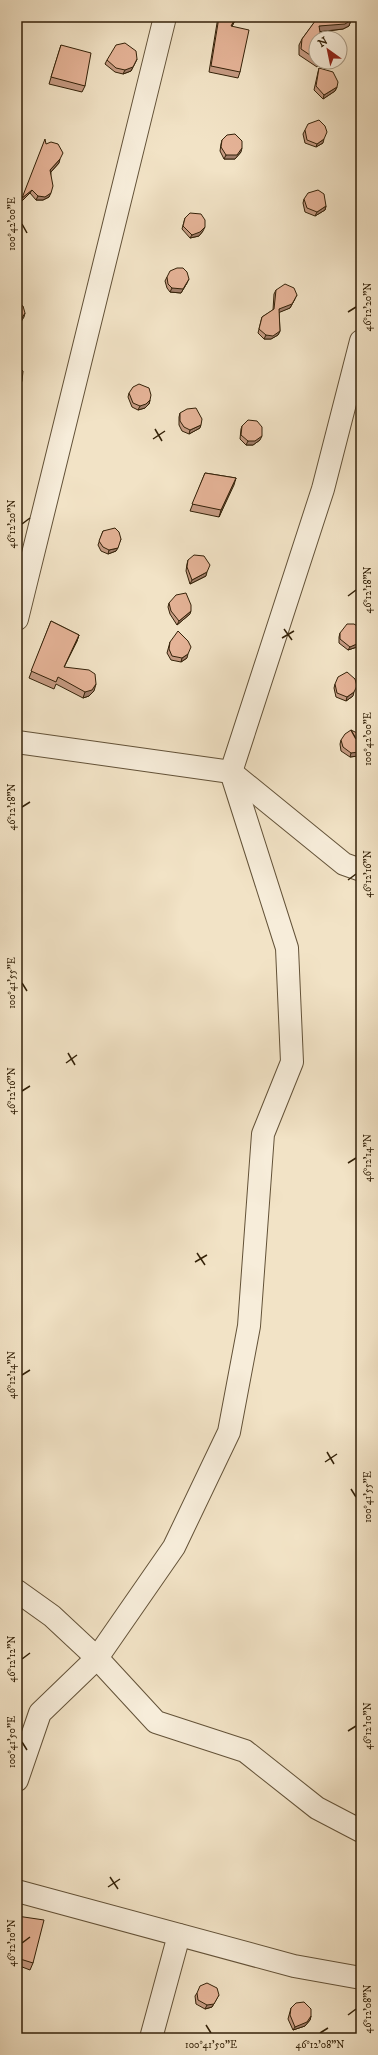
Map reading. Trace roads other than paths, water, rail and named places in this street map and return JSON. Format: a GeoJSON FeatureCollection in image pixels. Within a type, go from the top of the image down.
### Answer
{"type":"FeatureCollection","features":[{"type":"Feature","properties":{"kind":"street"},"geometry":{"type":"LineString","coordinates":[[17,619],[165,17]]}},
{"type":"Feature","properties":{"kind":"street"},"geometry":{"type":"LineString","coordinates":[[17,1780],[40,1713],[97,1658],[174,1547],[229,1432],[249,1326],[263,1134],[292,1062],[287,948],[231,772],[323,489],[361,341]]}},
{"type":"Feature","properties":{"kind":"street"},"geometry":{"type":"LineString","coordinates":[[17,742],[231,772],[344,864],[361,870]]}},
{"type":"Feature","properties":{"kind":"street"},"geometry":{"type":"LineString","coordinates":[[17,1591],[52,1616],[97,1658],[156,1722],[245,1751],[317,1808],[361,1831]]}},
{"type":"Feature","properties":{"kind":"street"},"geometry":{"type":"LineString","coordinates":[[17,1891],[294,1966],[361,1978]]}},
{"type":"Feature","properties":{"kind":"street"},"geometry":{"type":"LineString","coordinates":[[151,2038],[179,1935]]}}]}
